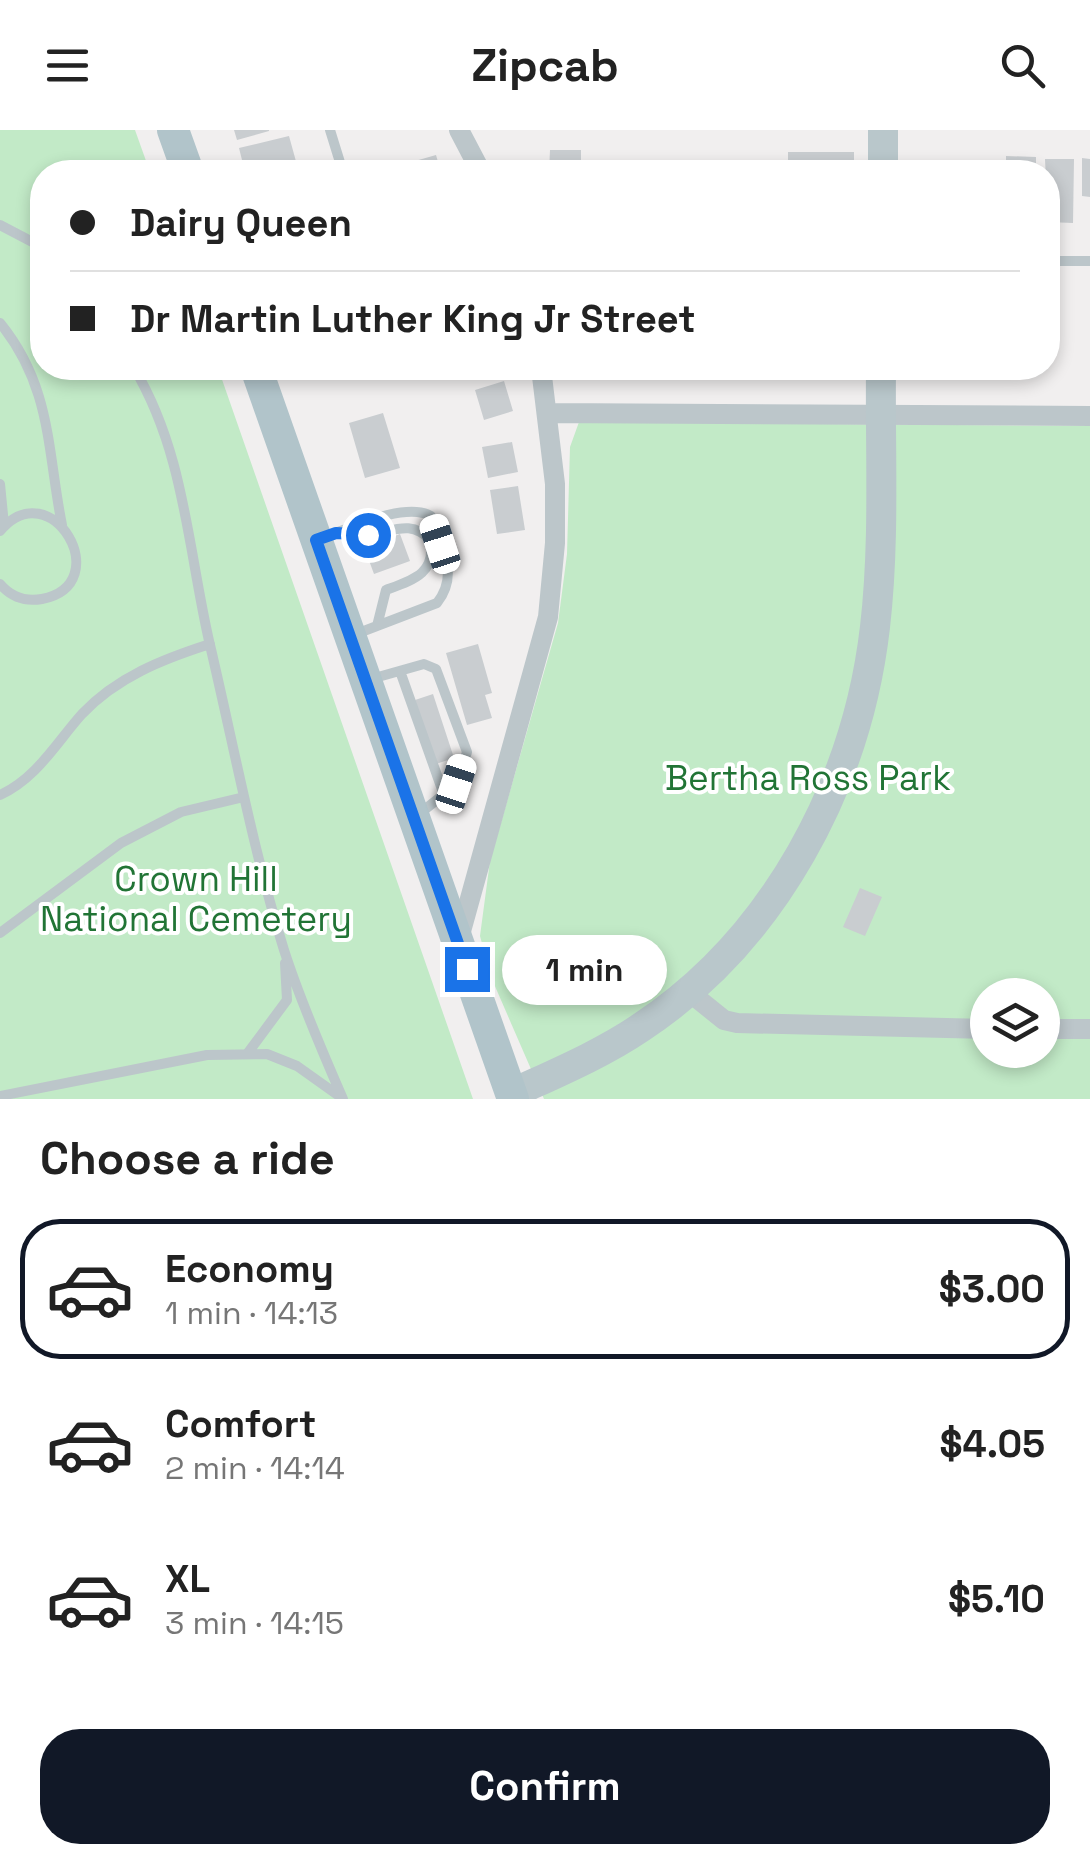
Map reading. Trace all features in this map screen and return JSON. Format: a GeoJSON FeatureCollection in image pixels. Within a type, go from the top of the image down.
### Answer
{"type":"FeatureCollection","features":[{"type":"Feature","properties":{"kind":"main road"},"geometry":{"type":"LineString","coordinates":[[173,130],[184,160]]}},
{"type":"Feature","properties":{"kind":"main road"},"geometry":{"type":"LineString","coordinates":[[261,380],[363,631],[366,681],[512,1096]]}},
{"type":"Feature","properties":{"kind":"street"},"geometry":{"type":"LineString","coordinates":[[459,130],[475,160]]}},
{"type":"Feature","properties":{"kind":"street"},"geometry":{"type":"LineString","coordinates":[[883,130],[883,160]]}},
{"type":"Feature","properties":{"kind":"street"},"geometry":{"type":"LineString","coordinates":[[458,942],[548,617],[556,523],[543,380]]}},
{"type":"Feature","properties":{"kind":"street"},"geometry":{"type":"LineString","coordinates":[[512,1096],[636,1031],[688,991],[754,924],[792,870],[827,802],[851,740],[869,666],[877,610],[881,380]]}},
{"type":"Feature","properties":{"kind":"street"},"geometry":{"type":"LineString","coordinates":[[548,413],[1090,416]]}},
{"type":"Feature","properties":{"kind":"street"},"geometry":{"type":"LineString","coordinates":[[688,991],[724,1020],[737,1023],[970,1029]]}},
{"type":"Feature","properties":{"kind":"street"},"geometry":{"type":"LineString","coordinates":[[1060,1029],[1090,1029]]}},
{"type":"Feature","properties":{"kind":"lane"},"geometry":{"type":"LineString","coordinates":[[330,130],[339,160]]}},
{"type":"Feature","properties":{"kind":"lane"},"geometry":{"type":"LineString","coordinates":[[0,225],[30,241]]}},
{"type":"Feature","properties":{"kind":"lane"},"geometry":{"type":"LineString","coordinates":[[1060,261],[1090,261]]}},
{"type":"Feature","properties":{"kind":"lane"},"geometry":{"type":"LineString","coordinates":[[0,323],[21,349],[30,370]]}},
{"type":"Feature","properties":{"kind":"lane"},"geometry":{"type":"LineString","coordinates":[[0,584],[20,598],[32,600],[60,591],[71,579],[76,565],[76,550],[62,525],[56,473],[34,380]]}},
{"type":"Feature","properties":{"kind":"lane"},"geometry":{"type":"LineString","coordinates":[[141,380],[152,397],[180,478],[210,644],[244,797],[285,953],[342,1098]]}},
{"type":"Feature","properties":{"kind":"lane"},"geometry":{"type":"LineString","coordinates":[[0,484],[2,528],[24,515],[39,514],[62,525]]}},
{"type":"Feature","properties":{"kind":"lane"},"geometry":{"type":"LineString","coordinates":[[326,537],[411,510],[431,516],[450,584],[437,603],[363,631]]}},
{"type":"Feature","properties":{"kind":"lane"},"geometry":{"type":"LineString","coordinates":[[326,537],[368,535],[399,527],[413,528],[430,540],[432,562],[427,571],[386,590],[363,631]]}},
{"type":"Feature","properties":{"kind":"lane"},"geometry":{"type":"LineString","coordinates":[[0,795],[37,770],[84,712],[125,678],[210,644]]}},
{"type":"Feature","properties":{"kind":"lane"},"geometry":{"type":"LineString","coordinates":[[366,681],[424,664],[436,669],[445,710],[467,752],[456,784],[414,817]]}},
{"type":"Feature","properties":{"kind":"lane"},"geometry":{"type":"LineString","coordinates":[[400,671],[444,795]]}},
{"type":"Feature","properties":{"kind":"lane"},"geometry":{"type":"LineString","coordinates":[[448,739],[460,735]]}},
{"type":"Feature","properties":{"kind":"lane"},"geometry":{"type":"LineString","coordinates":[[0,932],[121,843],[182,812],[244,797]]}},
{"type":"Feature","properties":{"kind":"lane"},"geometry":{"type":"LineString","coordinates":[[247,1054],[287,1000],[285,953]]}},
{"type":"Feature","properties":{"kind":"lane"},"geometry":{"type":"LineString","coordinates":[[0,1096],[207,1056],[267,1054],[297,1066],[342,1098]]}},
{"type":"Feature","properties":{"kind":"green space","name":"Crown Hill National Cemetery"},"geometry":{"type":"Polygon","coordinates":[[[0,130],[135,130],[146,160],[30,160],[30,380],[222,380],[473,1099],[0,1099],[0,130]]]}},
{"type":"Feature","properties":{"kind":"green space","name":"Bertha Ross Park"},"geometry":{"type":"Polygon","coordinates":[[[579,422],[1090,426],[1090,1099],[544,1099],[491,977],[480,936],[490,861],[558,623],[567,554],[570,447],[579,422]]]}},
{"type":"Feature","properties":{"kind":"building"},"geometry":{"type":"Polygon","coordinates":[[[234,130],[269,130],[269,131],[237,140],[234,130]]]}},
{"type":"Feature","properties":{"kind":"building"},"geometry":{"type":"Polygon","coordinates":[[[289,136],[296,160],[242,160],[239,148],[289,136]]]}},
{"type":"Feature","properties":{"kind":"building"},"geometry":{"type":"Polygon","coordinates":[[[550,150],[581,150],[581,160],[550,160],[550,150]]]}},
{"type":"Feature","properties":{"kind":"building"},"geometry":{"type":"Polygon","coordinates":[[[788,152],[854,152],[854,160],[788,160],[788,152]]]}},
{"type":"Feature","properties":{"kind":"building"},"geometry":{"type":"Polygon","coordinates":[[[1006,156],[1036,157],[1036,160],[1006,160],[1006,156]]]}},
{"type":"Feature","properties":{"kind":"building"},"geometry":{"type":"Polygon","coordinates":[[[1082,158],[1090,159],[1090,197],[1082,196],[1082,158]]]}},
{"type":"Feature","properties":{"kind":"building"},"geometry":{"type":"Polygon","coordinates":[[[1074,159],[1073,223],[1060,222],[1060,160],[1045,160],[1074,159]]]}},
{"type":"Feature","properties":{"kind":"building"},"geometry":{"type":"Polygon","coordinates":[[[504,381],[513,411],[484,420],[475,390],[504,381]]]}},
{"type":"Feature","properties":{"kind":"building"},"geometry":{"type":"Polygon","coordinates":[[[383,413],[400,468],[365,478],[349,423],[383,413]]]}},
{"type":"Feature","properties":{"kind":"building"},"geometry":{"type":"Polygon","coordinates":[[[512,442],[518,472],[488,478],[482,447],[512,442]]]}},
{"type":"Feature","properties":{"kind":"building"},"geometry":{"type":"Polygon","coordinates":[[[518,486],[525,530],[497,534],[490,490],[518,486]]]}},
{"type":"Feature","properties":{"kind":"building"},"geometry":{"type":"Polygon","coordinates":[[[400,534],[410,561],[374,574],[364,547],[400,534]]]}},
{"type":"Feature","properties":{"kind":"building"},"geometry":{"type":"Polygon","coordinates":[[[478,644],[492,693],[485,695],[492,718],[467,725],[446,653],[478,644]]]}},
{"type":"Feature","properties":{"kind":"building"},"geometry":{"type":"Polygon","coordinates":[[[433,694],[454,758],[436,764],[415,700],[433,694]]]}},
{"type":"Feature","properties":{"kind":"building"},"geometry":{"type":"Polygon","coordinates":[[[860,888],[882,897],[865,936],[843,927],[860,888]]]}},
{"type":"Feature","properties":{"kind":"route"},"geometry":{"type":"LineString","coordinates":[[368,535],[336,533],[316,540],[467,969]]}}]}
